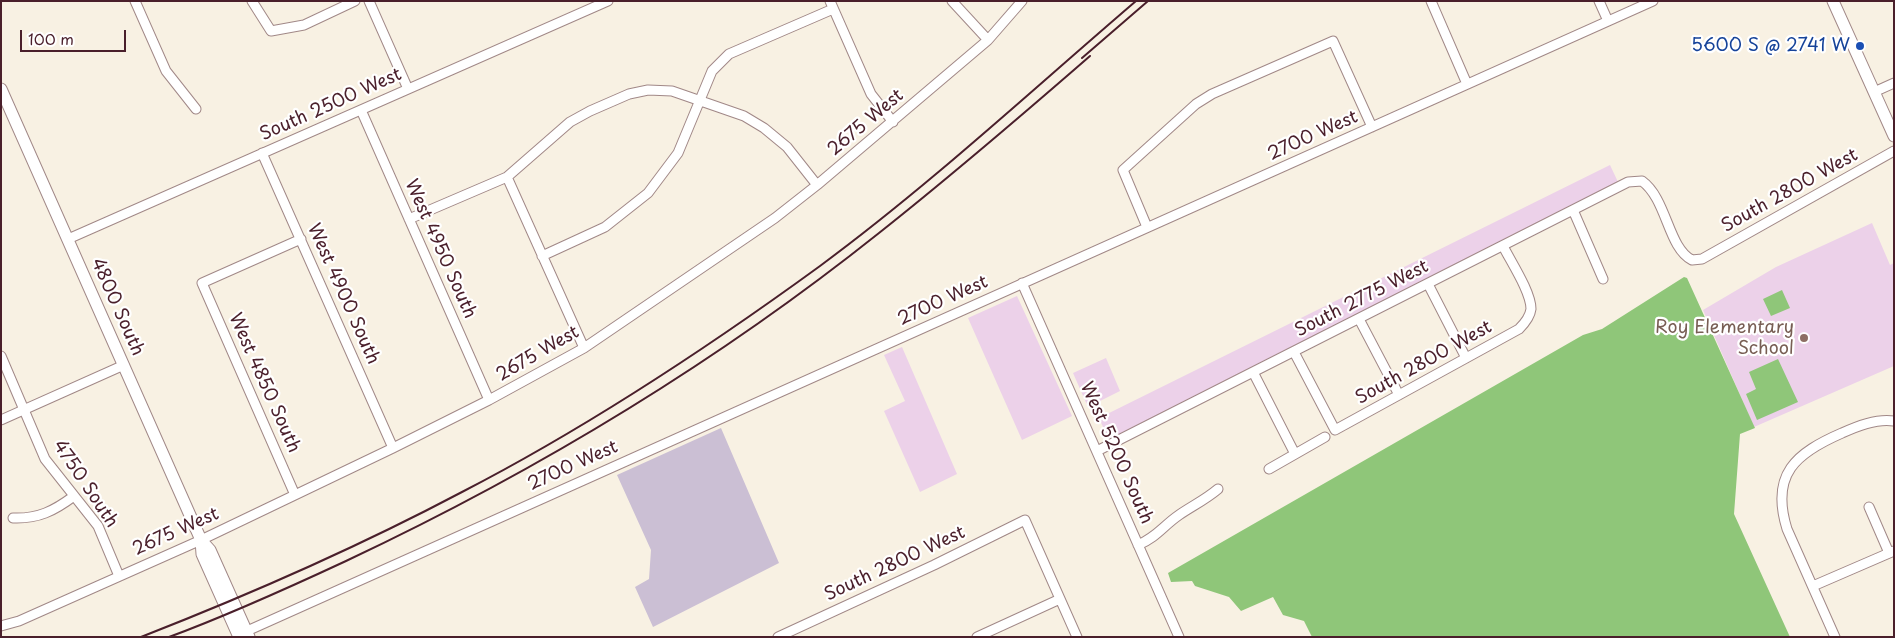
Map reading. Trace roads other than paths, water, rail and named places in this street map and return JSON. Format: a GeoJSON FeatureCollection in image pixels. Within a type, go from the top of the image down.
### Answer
{"type":"FeatureCollection","features":[{"type":"Feature","properties":{"kind":"main road"},"geometry":{"type":"LineString","coordinates":[[1833,1],[1894,136]]}},
{"type":"Feature","properties":{"kind":"main road","name":"4800 South"},"geometry":{"type":"LineString","coordinates":[[1,89],[201,540],[202,554],[246,635]]}},
{"type":"Feature","properties":{"kind":"street"},"geometry":{"type":"LineString","coordinates":[[135,1],[166,71],[196,109]]}},
{"type":"Feature","properties":{"kind":"street"},"geometry":{"type":"LineString","coordinates":[[252,1],[272,31],[304,24],[355,1]]}},
{"type":"Feature","properties":{"kind":"street"},"geometry":{"type":"LineString","coordinates":[[369,1],[408,89]]}},
{"type":"Feature","properties":{"kind":"street","name":"South 2500 West"},"geometry":{"type":"LineString","coordinates":[[68,239],[608,1]]}},
{"type":"Feature","properties":{"kind":"street"},"geometry":{"type":"LineString","coordinates":[[952,1],[988,40]]}},
{"type":"Feature","properties":{"kind":"street","name":"2675 West"},"geometry":{"type":"LineString","coordinates":[[1,626],[19,621],[201,540],[489,400],[584,348],[776,218],[893,122],[988,40],[1022,1]]}},
{"type":"Feature","properties":{"kind":"street"},"geometry":{"type":"LineString","coordinates":[[1431,1],[1467,84]]}},
{"type":"Feature","properties":{"kind":"street"},"geometry":{"type":"LineString","coordinates":[[1599,1],[1608,21]]}},
{"type":"Feature","properties":{"kind":"street","name":"2700 West"},"geometry":{"type":"LineString","coordinates":[[246,635],[1022,283],[1653,1]]}},
{"type":"Feature","properties":{"kind":"street"},"geometry":{"type":"LineString","coordinates":[[542,256],[605,227],[648,193],[678,153],[712,71],[729,54],[831,5],[871,94],[893,122]]}},
{"type":"Feature","properties":{"kind":"street"},"geometry":{"type":"LineString","coordinates":[[1148,227],[1122,170],[1196,104],[1212,94],[1334,41],[1372,127]]}},
{"type":"Feature","properties":{"kind":"street"},"geometry":{"type":"LineString","coordinates":[[1874,92],[1894,84]]}},
{"type":"Feature","properties":{"kind":"street"},"geometry":{"type":"LineString","coordinates":[[409,219],[507,177],[570,122],[629,94],[648,90],[672,92],[699,99],[744,116],[764,128],[787,147],[817,185]]}},
{"type":"Feature","properties":{"kind":"street","name":"West 4950 South"},"geometry":{"type":"LineString","coordinates":[[361,110],[489,400]]}},
{"type":"Feature","properties":{"kind":"street","name":"South 2800 West"},"geometry":{"type":"LineString","coordinates":[[1642,181],[1653,189],[1680,250],[1692,260],[1702,259],[1894,151]]}},
{"type":"Feature","properties":{"kind":"street","name":"West 4900 South"},"geometry":{"type":"LineString","coordinates":[[262,153],[393,448]]}},
{"type":"Feature","properties":{"kind":"street"},"geometry":{"type":"LineString","coordinates":[[507,177],[584,348]]}},
{"type":"Feature","properties":{"kind":"street","name":"South 2775 West"},"geometry":{"type":"LineString","coordinates":[[1097,451],[1628,182],[1642,181]]}},
{"type":"Feature","properties":{"kind":"street"},"geometry":{"type":"LineString","coordinates":[[1573,210],[1603,279]]}},
{"type":"Feature","properties":{"kind":"street","name":"West 4850 South"},"geometry":{"type":"LineString","coordinates":[[295,495],[202,283],[301,239]]}},
{"type":"Feature","properties":{"kind":"street","name":"South 2800 West"},"geometry":{"type":"LineString","coordinates":[[1294,352],[1335,430],[1519,329],[1527,321],[1531,310],[1529,299],[1503,246]]}},
{"type":"Feature","properties":{"kind":"street","name":"West 5200 South"},"geometry":{"type":"LineString","coordinates":[[1022,283],[1179,637]]}},
{"type":"Feature","properties":{"kind":"street"},"geometry":{"type":"LineString","coordinates":[[1428,284],[1466,358]]}},
{"type":"Feature","properties":{"kind":"street"},"geometry":{"type":"LineString","coordinates":[[1360,318],[1399,395]]}},
{"type":"Feature","properties":{"kind":"street","name":"4750 South"},"geometry":{"type":"LineString","coordinates":[[1,356],[45,459],[98,526],[119,576]]}},
{"type":"Feature","properties":{"kind":"street"},"geometry":{"type":"LineString","coordinates":[[1,420],[124,365]]}},
{"type":"Feature","properties":{"kind":"street"},"geometry":{"type":"LineString","coordinates":[[1253,372],[1296,454]]}},
{"type":"Feature","properties":{"kind":"street"},"geometry":{"type":"LineString","coordinates":[[1835,637],[1782,512],[1781,494],[1786,476],[1802,454],[1814,445],[1857,426],[1873,422],[1894,421]]}},
{"type":"Feature","properties":{"kind":"street"},"geometry":{"type":"LineString","coordinates":[[1269,469],[1325,437]]}},
{"type":"Feature","properties":{"kind":"street"},"geometry":{"type":"LineString","coordinates":[[1138,544],[1153,538],[1179,515],[1206,500],[1218,489]]}},
{"type":"Feature","properties":{"kind":"street"},"geometry":{"type":"LineString","coordinates":[[13,518],[31,519],[56,510],[74,496]]}},
{"type":"Feature","properties":{"kind":"street"},"geometry":{"type":"LineString","coordinates":[[1813,586],[1891,552],[1869,507]]}},
{"type":"Feature","properties":{"kind":"street","name":"South 2800 West"},"geometry":{"type":"LineString","coordinates":[[778,637],[934,565],[1025,520],[1060,599]]}},
{"type":"Feature","properties":{"kind":"street"},"geometry":{"type":"LineString","coordinates":[[977,637],[1060,599],[1077,637]]}},
{"type":"Feature","properties":{"kind":"railway"},"geometry":{"type":"LineString","coordinates":[[141,637],[304,569],[383,532],[509,467],[646,386],[777,297],[902,203],[1136,1]]}},
{"type":"Feature","properties":{"kind":"railway"},"geometry":{"type":"LineString","coordinates":[[1082,58],[1148,1]]}},
{"type":"Feature","properties":{"kind":"railway"},"geometry":{"type":"LineString","coordinates":[[169,637],[214,620],[280,591],[416,527],[555,452],[689,370],[754,327],[879,233],[933,190],[1090,56]]}},
{"type":"Feature","properties":{"kind":"place","name":"5600 S @ 2741 W"},"geometry":{"type":"Point","coordinates":[1860,46]}},
{"type":"Feature","properties":{"kind":"place","name":"Roy Elementary School"},"geometry":{"type":"Point","coordinates":[1804,338]}}]}
